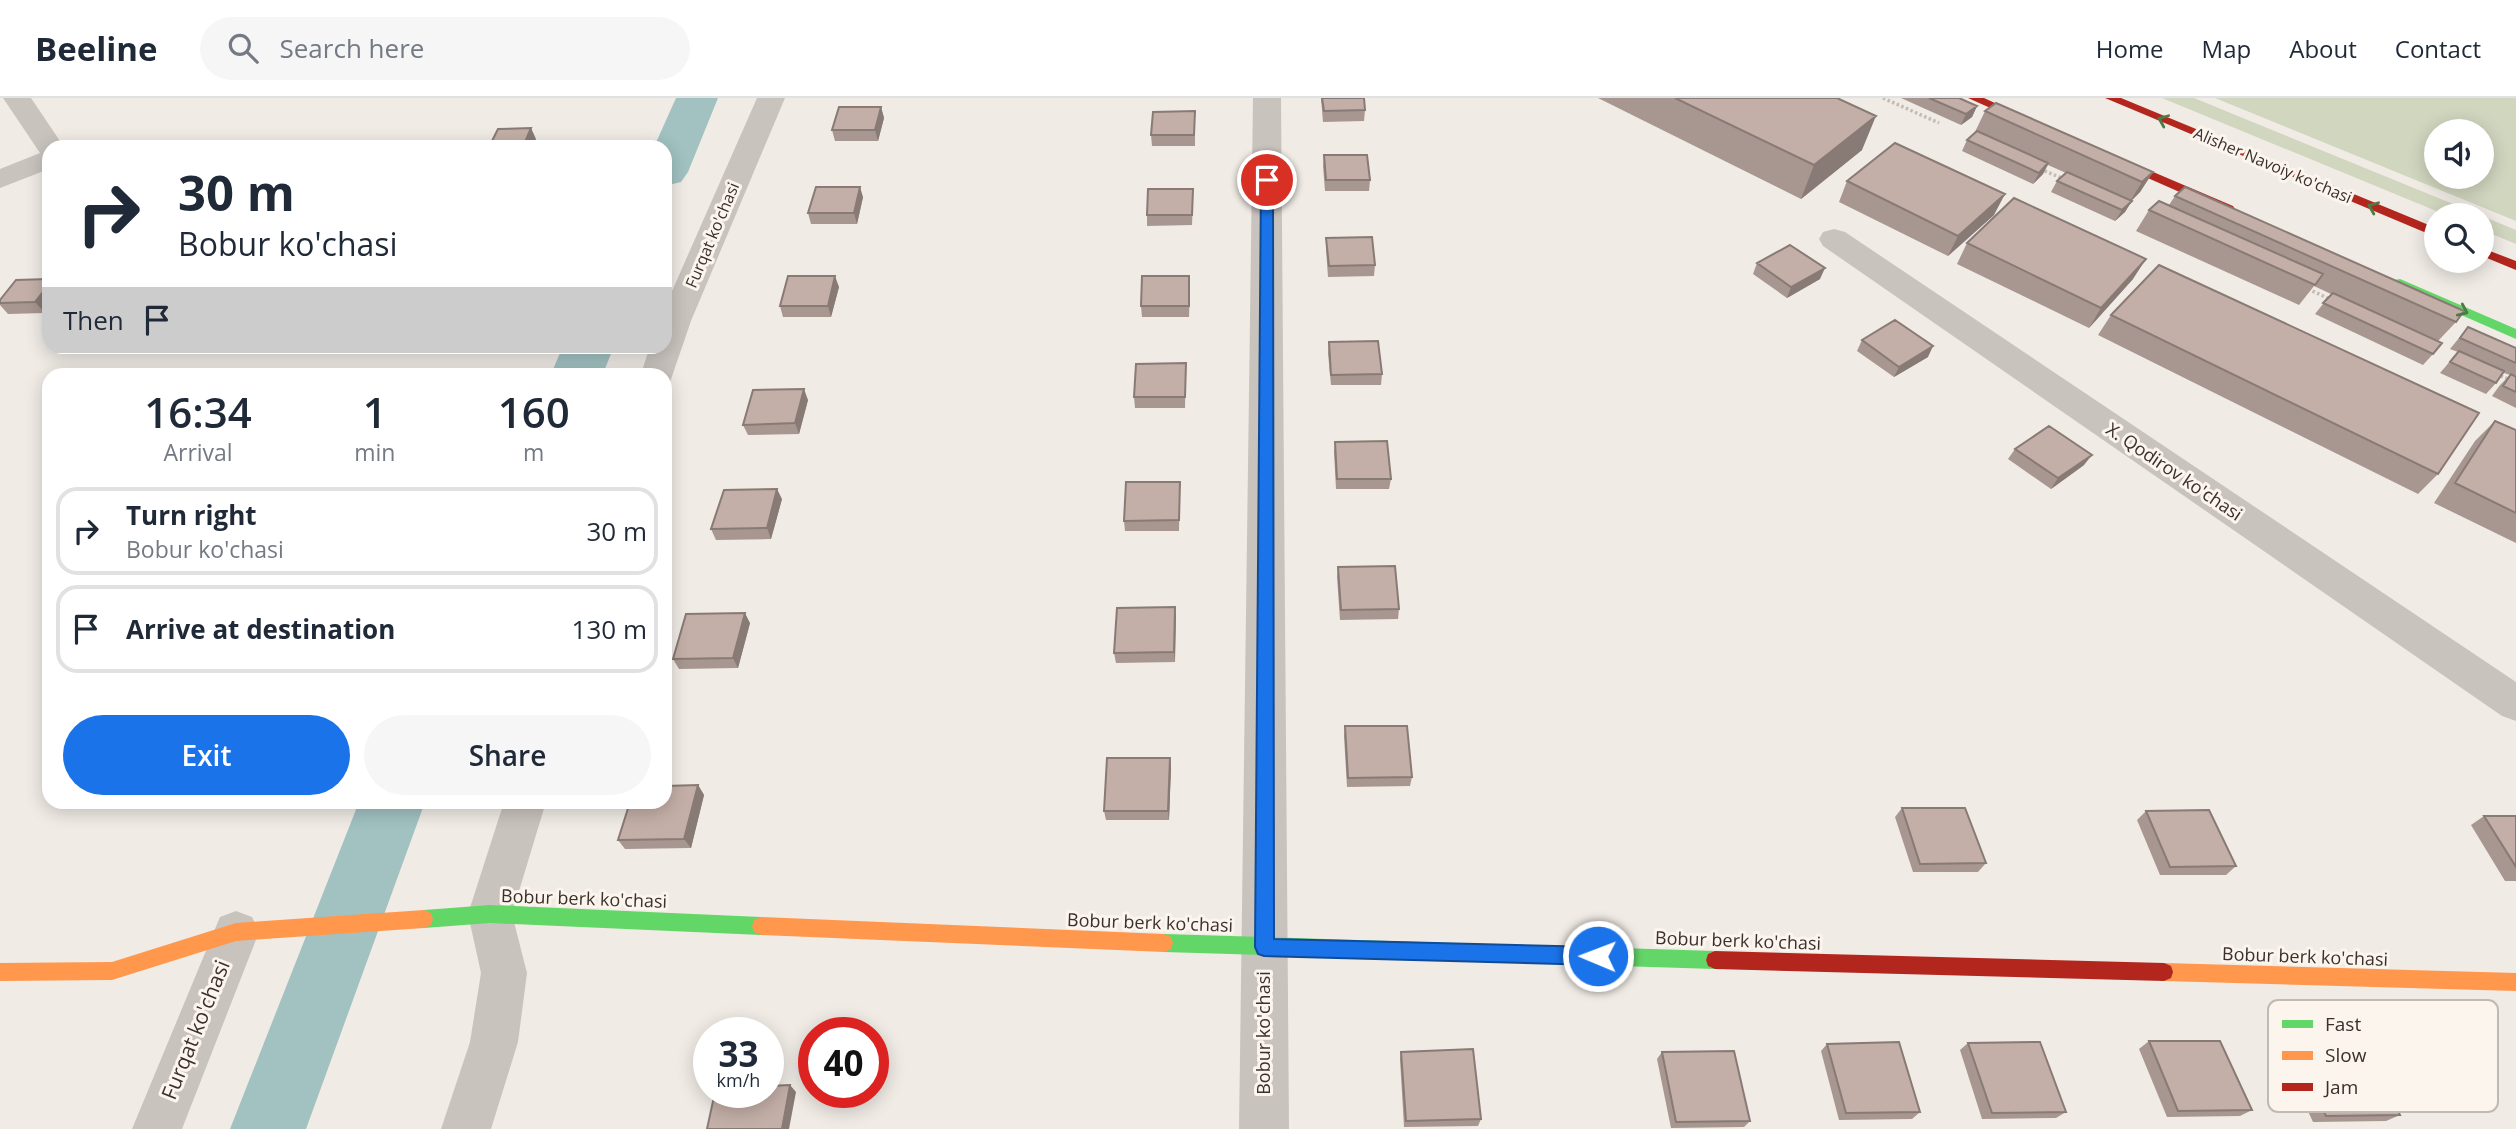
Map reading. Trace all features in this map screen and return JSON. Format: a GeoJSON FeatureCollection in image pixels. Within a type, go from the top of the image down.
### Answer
{"type":"FeatureCollection","features":[{"type":"Feature","properties":{"kind":"street"},"geometry":{"type":"LineString","coordinates":[[17,98],[45,140]]}},
{"type":"Feature","properties":{"kind":"street","name":"Furqat ko'chasi"},"geometry":{"type":"LineString","coordinates":[[672,331],[771,98]]}},
{"type":"Feature","properties":{"kind":"street","name":"Bobur ko'chasi"},"geometry":{"type":"LineString","coordinates":[[1264,1129],[1267,98]]}},
{"type":"Feature","properties":{"kind":"street"},"geometry":{"type":"LineString","coordinates":[[1974,98],[2050,131]]}},
{"type":"Feature","properties":{"kind":"street","name":"Alisher Navoiy ko'chasi"},"geometry":{"type":"LineString","coordinates":[[2110,98],[2424,228]]}},
{"type":"Feature","properties":{"kind":"street"},"geometry":{"type":"LineString","coordinates":[[2087,147],[2239,213]]}},
{"type":"Feature","properties":{"kind":"street"},"geometry":{"type":"LineString","coordinates":[[0,179],[42,162]]}},
{"type":"Feature","properties":{"kind":"street","name":"X. Qodirov ko'chasi"},"geometry":{"type":"LineString","coordinates":[[1834,239],[2516,704]]}},
{"type":"Feature","properties":{"kind":"street"},"geometry":{"type":"LineString","coordinates":[[2494,257],[2516,266]]}},
{"type":"Feature","properties":{"kind":"street"},"geometry":{"type":"LineString","coordinates":[[2390,279],[2516,334]]}},
{"type":"Feature","properties":{"kind":"street"},"geometry":{"type":"LineString","coordinates":[[466,1129],[494,1042],[504,973],[490,914],[523,809]]}},
{"type":"Feature","properties":{"kind":"street","name":"Bobur berk ko'chasi"},"geometry":{"type":"LineString","coordinates":[[0,972],[112,971],[236,932],[490,914],[1264,947],[2516,982]]}},
{"type":"Feature","properties":{"kind":"street","name":"Furqat ko'chasi"},"geometry":{"type":"LineString","coordinates":[[157,1129],[236,932]]}},
{"type":"Feature","properties":{"kind":"green space"},"geometry":{"type":"Polygon","coordinates":[[[2162,98],[2194,98],[2451,203],[2424,203],[2424,206],[2162,98]]]}},
{"type":"Feature","properties":{"kind":"green space"},"geometry":{"type":"Polygon","coordinates":[[[2215,98],[2516,98],[2516,221],[2494,212],[2494,203],[2472,203],[2438,189],[2494,189],[2494,119],[2424,119],[2424,183],[2215,98]]]}},
{"type":"Feature","properties":{"kind":"green space"},"geometry":{"type":"Polygon","coordinates":[[[2494,221],[2516,230],[2516,244],[2494,235],[2494,221]]]}},
{"type":"Feature","properties":{"kind":"building"},"geometry":{"type":"Polygon","coordinates":[[[1322,98],[1364,98],[1365,110],[1324,111],[1322,98]]]}},
{"type":"Feature","properties":{"kind":"building"},"geometry":{"type":"Polygon","coordinates":[[[1675,98],[1837,98],[1876,116],[1814,165],[1675,98]]]}},
{"type":"Feature","properties":{"kind":"building"},"geometry":{"type":"Polygon","coordinates":[[[1929,98],[1959,98],[1977,106],[1966,114],[1929,98]]]}},
{"type":"Feature","properties":{"kind":"building"},"geometry":{"type":"Polygon","coordinates":[[[1996,103],[2153,172],[2142,182],[1985,111],[1996,103]]]}},
{"type":"Feature","properties":{"kind":"building"},"geometry":{"type":"Polygon","coordinates":[[[839,107],[881,107],[875,130],[832,130],[839,107]]]}},
{"type":"Feature","properties":{"kind":"building"},"geometry":{"type":"Polygon","coordinates":[[[1195,111],[1194,135],[1151,135],[1153,112],[1195,111]]]}},
{"type":"Feature","properties":{"kind":"building"},"geometry":{"type":"Polygon","coordinates":[[[531,128],[526,140],[492,140],[498,129],[531,128]]]}},
{"type":"Feature","properties":{"kind":"building"},"geometry":{"type":"Polygon","coordinates":[[[1977,131],[2048,163],[2039,173],[1967,140],[1977,131]]]}},
{"type":"Feature","properties":{"kind":"building"},"geometry":{"type":"Polygon","coordinates":[[[1895,143],[2005,194],[1958,236],[1847,181],[1895,143]]]}},
{"type":"Feature","properties":{"kind":"building"},"geometry":{"type":"Polygon","coordinates":[[[1324,155],[1367,155],[1370,180],[1326,180],[1324,155]]]}},
{"type":"Feature","properties":{"kind":"building"},"geometry":{"type":"Polygon","coordinates":[[[2067,172],[2132,201],[2122,210],[2057,181],[2067,172]]]}},
{"type":"Feature","properties":{"kind":"building"},"geometry":{"type":"Polygon","coordinates":[[[816,187],[860,187],[854,213],[808,213],[816,187]]]}},
{"type":"Feature","properties":{"kind":"building"},"geometry":{"type":"Polygon","coordinates":[[[2185,187],[2464,311],[2456,322],[2175,196],[2185,187]]]}},
{"type":"Feature","properties":{"kind":"building"},"geometry":{"type":"Polygon","coordinates":[[[1148,189],[1193,189],[1192,215],[1147,215],[1148,189]]]}},
{"type":"Feature","properties":{"kind":"building"},"geometry":{"type":"Polygon","coordinates":[[[2014,198],[2146,259],[2101,308],[1967,243],[2014,198]]]}},
{"type":"Feature","properties":{"kind":"building"},"geometry":{"type":"Polygon","coordinates":[[[2159,201],[2323,274],[2315,285],[2149,210],[2159,201]]]}},
{"type":"Feature","properties":{"kind":"building"},"geometry":{"type":"Polygon","coordinates":[[[1372,237],[1375,265],[1329,266],[1326,238],[1372,237]]]}},
{"type":"Feature","properties":{"kind":"building"},"geometry":{"type":"Polygon","coordinates":[[[1790,245],[1825,268],[1791,287],[1757,263],[1790,245]]]}},
{"type":"Feature","properties":{"kind":"building"},"geometry":{"type":"Polygon","coordinates":[[[2159,265],[2479,413],[2438,474],[2111,315],[2159,265]]]}},
{"type":"Feature","properties":{"kind":"building"},"geometry":{"type":"Polygon","coordinates":[[[788,276],[835,276],[828,306],[780,306],[788,276]]]}},
{"type":"Feature","properties":{"kind":"building"},"geometry":{"type":"Polygon","coordinates":[[[1142,276],[1189,276],[1189,306],[1141,306],[1142,276]]]}},
{"type":"Feature","properties":{"kind":"building"},"geometry":{"type":"Polygon","coordinates":[[[42,279],[42,293],[35,302],[0,303],[16,280],[42,279]]]}},
{"type":"Feature","properties":{"kind":"building"},"geometry":{"type":"Polygon","coordinates":[[[2333,293],[2442,343],[2433,354],[2323,303],[2333,293]]]}},
{"type":"Feature","properties":{"kind":"building"},"geometry":{"type":"Polygon","coordinates":[[[1895,320],[1933,346],[1899,367],[1862,340],[1895,320]]]}},
{"type":"Feature","properties":{"kind":"building"},"geometry":{"type":"Polygon","coordinates":[[[2468,327],[2516,348],[2516,363],[2460,338],[2468,327]]]}},
{"type":"Feature","properties":{"kind":"building"},"geometry":{"type":"Polygon","coordinates":[[[1378,341],[1382,374],[1331,375],[1329,342],[1378,341]]]}},
{"type":"Feature","properties":{"kind":"building"},"geometry":{"type":"Polygon","coordinates":[[[2459,351],[2504,371],[2496,383],[2450,362],[2459,351]]]}},
{"type":"Feature","properties":{"kind":"building"},"geometry":{"type":"Polygon","coordinates":[[[1186,363],[1185,397],[1134,397],[1136,364],[1186,363]]]}},
{"type":"Feature","properties":{"kind":"building"},"geometry":{"type":"Polygon","coordinates":[[[2511,374],[2516,377],[2516,392],[2503,386],[2511,374]]]}},
{"type":"Feature","properties":{"kind":"building"},"geometry":{"type":"Polygon","coordinates":[[[804,389],[795,423],[743,425],[753,390],[804,389]]]}},
{"type":"Feature","properties":{"kind":"building"},"geometry":{"type":"Polygon","coordinates":[[[2495,421],[2516,430],[2516,513],[2455,483],[2495,421]]]}},
{"type":"Feature","properties":{"kind":"building"},"geometry":{"type":"Polygon","coordinates":[[[2049,426],[2092,455],[2058,478],[2015,449],[2049,426]]]}},
{"type":"Feature","properties":{"kind":"building"},"geometry":{"type":"Polygon","coordinates":[[[1387,441],[1391,479],[1337,479],[1335,442],[1387,441]]]}},
{"type":"Feature","properties":{"kind":"building"},"geometry":{"type":"Polygon","coordinates":[[[1126,482],[1180,482],[1179,520],[1124,521],[1126,482]]]}},
{"type":"Feature","properties":{"kind":"building"},"geometry":{"type":"Polygon","coordinates":[[[777,489],[767,528],[711,529],[724,490],[777,489]]]}},
{"type":"Feature","properties":{"kind":"building"},"geometry":{"type":"Polygon","coordinates":[[[1395,566],[1399,609],[1341,610],[1338,567],[1395,566]]]}},
{"type":"Feature","properties":{"kind":"building"},"geometry":{"type":"Polygon","coordinates":[[[1175,607],[1174,652],[1114,653],[1117,608],[1175,607]]]}},
{"type":"Feature","properties":{"kind":"building"},"geometry":{"type":"Polygon","coordinates":[[[745,613],[733,658],[673,659],[686,614],[745,613]]]}},
{"type":"Feature","properties":{"kind":"building"},"geometry":{"type":"Polygon","coordinates":[[[1345,726],[1407,726],[1412,777],[1348,778],[1345,726]]]}},
{"type":"Feature","properties":{"kind":"building"},"geometry":{"type":"Polygon","coordinates":[[[1107,758],[1170,758],[1168,811],[1104,811],[1107,758]]]}},
{"type":"Feature","properties":{"kind":"building"},"geometry":{"type":"Polygon","coordinates":[[[698,785],[684,839],[618,840],[628,809],[672,809],[672,786],[698,785]]]}},
{"type":"Feature","properties":{"kind":"building"},"geometry":{"type":"Polygon","coordinates":[[[1902,808],[1965,808],[1986,863],[1920,864],[1902,808]]]}},
{"type":"Feature","properties":{"kind":"building"},"geometry":{"type":"Polygon","coordinates":[[[2209,810],[2236,866],[2170,867],[2146,811],[2209,810]]]}},
{"type":"Feature","properties":{"kind":"building"},"geometry":{"type":"Polygon","coordinates":[[[2484,816],[2516,816],[2516,867],[2484,816]]]}},
{"type":"Feature","properties":{"kind":"building"},"geometry":{"type":"Polygon","coordinates":[[[2149,1041],[2220,1041],[2252,1110],[2178,1111],[2149,1041]]]}},
{"type":"Feature","properties":{"kind":"building"},"geometry":{"type":"Polygon","coordinates":[[[1899,1042],[1920,1112],[1846,1113],[1827,1044],[1899,1042]]]}},
{"type":"Feature","properties":{"kind":"building"},"geometry":{"type":"Polygon","coordinates":[[[2040,1042],[2066,1112],[1992,1113],[1968,1043],[2040,1042]]]}},
{"type":"Feature","properties":{"kind":"building"},"geometry":{"type":"Polygon","coordinates":[[[1473,1049],[1481,1119],[1406,1121],[1401,1052],[1473,1049]]]}},
{"type":"Feature","properties":{"kind":"building"},"geometry":{"type":"Polygon","coordinates":[[[1734,1051],[1750,1121],[1676,1122],[1662,1052],[1734,1051]]]}},
{"type":"Feature","properties":{"kind":"building"},"geometry":{"type":"Polygon","coordinates":[[[784,1085],[790,1085],[782,1129],[707,1129],[712,1108],[784,1108],[784,1085]]]}},
{"type":"Feature","properties":{"kind":"building"},"geometry":{"type":"Polygon","coordinates":[[[2324,1112],[2398,1112],[2400,1115],[2326,1116],[2324,1112]]]}},
{"type":"Feature","properties":{"kind":"waterway"},"geometry":{"type":"LineString","coordinates":[[672,156],[697,98]]}},
{"type":"Feature","properties":{"kind":"waterway"},"geometry":{"type":"LineString","coordinates":[[580,368],[586,354]]}},
{"type":"Feature","properties":{"kind":"waterway"},"geometry":{"type":"LineString","coordinates":[[268,1129],[389,809]]}},
{"type":"Feature","properties":{"kind":"traffic: fast"},"geometry":{"type":"LineString","coordinates":[[2400,283],[2516,334]]}},
{"type":"Feature","properties":{"kind":"traffic: fast"},"geometry":{"type":"LineString","coordinates":[[424,919],[490,914],[761,926]]}},
{"type":"Feature","properties":{"kind":"traffic: fast"},"geometry":{"type":"LineString","coordinates":[[1164,943],[1715,960]]}},
{"type":"Feature","properties":{"kind":"traffic: slow"},"geometry":{"type":"LineString","coordinates":[[0,972],[112,971],[236,932],[424,919]]}},
{"type":"Feature","properties":{"kind":"traffic: slow"},"geometry":{"type":"LineString","coordinates":[[761,926],[1164,943]]}},
{"type":"Feature","properties":{"kind":"traffic: slow"},"geometry":{"type":"LineString","coordinates":[[2164,972],[2516,982]]}},
{"type":"Feature","properties":{"kind":"traffic: jam"},"geometry":{"type":"LineString","coordinates":[[1974,98],[2039,126]]}},
{"type":"Feature","properties":{"kind":"traffic: jam"},"geometry":{"type":"LineString","coordinates":[[2111,98],[2424,228]]}},
{"type":"Feature","properties":{"kind":"traffic: jam"},"geometry":{"type":"LineString","coordinates":[[2104,155],[2229,209]]}},
{"type":"Feature","properties":{"kind":"traffic: jam"},"geometry":{"type":"LineString","coordinates":[[2494,257],[2516,266]]}},
{"type":"Feature","properties":{"kind":"traffic: jam"},"geometry":{"type":"LineString","coordinates":[[1715,960],[2164,972]]}},
{"type":"Feature","properties":{"kind":"route"},"geometry":{"type":"LineString","coordinates":[[1267,180],[1264,947],[1598,956]]}}]}
